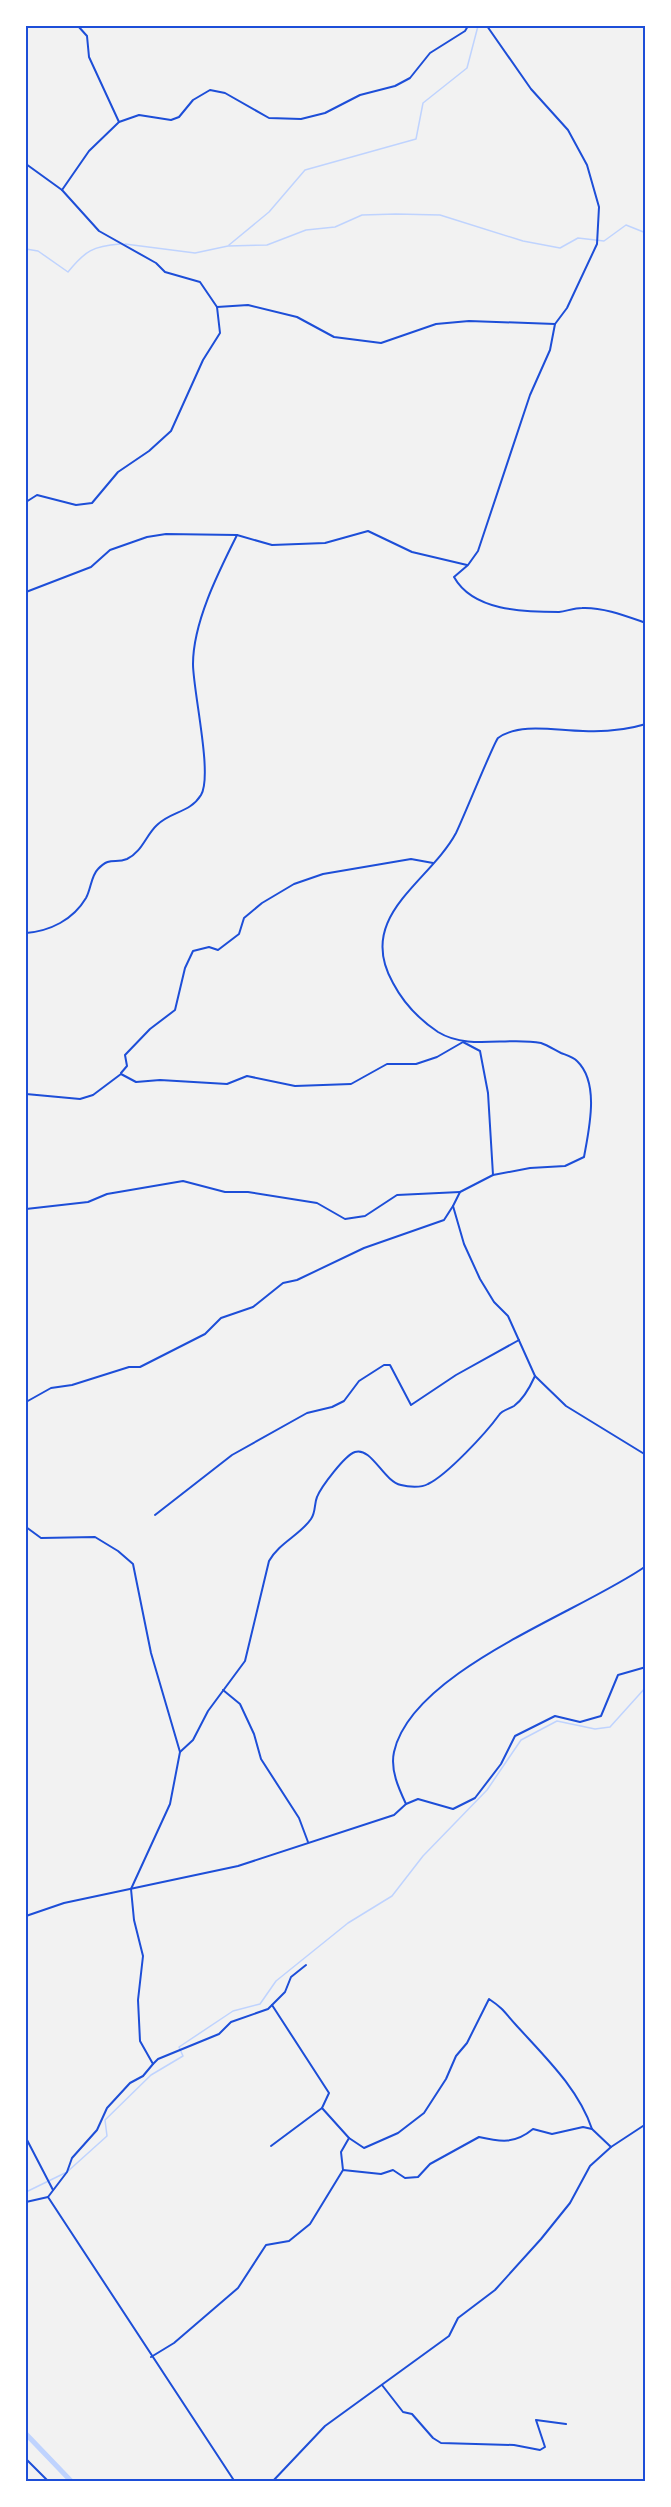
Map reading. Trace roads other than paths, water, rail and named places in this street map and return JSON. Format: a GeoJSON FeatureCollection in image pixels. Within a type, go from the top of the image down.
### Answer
{"type":"FeatureCollection","features":[{"type":"Feature","properties":{"kind":"street"},"geometry":{"type":"LineString","coordinates":[[78,26],[87,36],[89,57],[119,122]]}},
{"type":"Feature","properties":{"kind":"street"},"geometry":{"type":"LineString","coordinates":[[62,189],[89,151],[119,122],[139,115],[171,120],[179,117],[193,100],[210,90],[225,93],[269,118],[301,119],[326,113],[360,95],[395,86],[410,78],[430,53],[465,31],[468,26]]}},
{"type":"Feature","properties":{"kind":"street"},"geometry":{"type":"LineString","coordinates":[[487,26],[531,89],[568,130],[587,165],[599,207],[597,244],[567,308],[555,324],[550,350],[530,395],[492,515],[478,551],[468,565],[454,577],[461,590],[494,607],[560,612],[583,608],[621,614],[645,623]]}},
{"type":"Feature","properties":{"kind":"street"},"geometry":{"type":"LineString","coordinates":[[26,164],[62,189],[99,231],[156,263],[165,272],[200,282],[217,307],[220,333],[202,360],[171,431],[118,471],[92,503],[76,505],[37,495],[26,502]]}},
{"type":"Feature","properties":{"kind":"street"},"geometry":{"type":"LineString","coordinates":[[217,307],[248,305],[297,317],[334,337],[381,343],[436,324],[470,321],[555,324]]}},
{"type":"Feature","properties":{"kind":"street"},"geometry":{"type":"LineString","coordinates":[[26,592],[91,567],[110,550],[147,537],[166,534],[237,535],[272,545],[326,543],[368,531],[412,552],[468,565]]}},
{"type":"Feature","properties":{"kind":"street"},"geometry":{"type":"LineString","coordinates":[[26,933],[58,925],[74,913],[87,898],[96,870],[109,860],[126,859],[141,847],[158,824],[192,808],[203,793],[205,770],[193,665],[196,638],[219,571],[237,535]]}},
{"type":"Feature","properties":{"kind":"street"},"geometry":{"type":"LineString","coordinates":[[493,1175],[485,1069],[480,1051],[438,1032],[403,1001],[384,963],[382,939],[385,925],[395,907],[442,856],[456,833],[481,779],[492,745],[499,738],[536,728],[583,732],[645,724]]}},
{"type":"Feature","properties":{"kind":"street"},"geometry":{"type":"LineString","coordinates":[[26,1094],[80,1099],[93,1095],[120,1074],[127,1066],[125,1055],[150,1029],[176,1010],[185,968],[193,951],[209,947],[219,950],[239,934],[244,918],[262,903],[294,884],[323,874],[390,865],[411,859],[434,863]]}},
{"type":"Feature","properties":{"kind":"street"},"geometry":{"type":"LineString","coordinates":[[26,1209],[88,1202],[108,1194],[183,1181],[225,1192],[267,1194],[317,1203],[345,1219],[365,1216],[397,1195],[460,1192],[493,1175],[530,1168],[565,1166],[584,1157],[589,1134],[589,1078],[577,1061],[542,1043],[496,1040],[463,1042],[437,1057],[416,1064],[387,1064],[351,1084],[295,1086],[247,1076],[226,1084],[160,1080],[136,1082],[120,1074]]}},
{"type":"Feature","properties":{"kind":"street"},"geometry":{"type":"LineString","coordinates":[[26,1402],[51,1388],[72,1385],[129,1367],[140,1367],[205,1334],[221,1318],[253,1307],[283,1283],[305,1276],[364,1248],[444,1220],[460,1192]]}},
{"type":"Feature","properties":{"kind":"street"},"geometry":{"type":"LineString","coordinates":[[453,1206],[464,1244],[480,1279],[494,1302],[508,1316],[535,1376],[566,1406],[645,1455]]}},
{"type":"Feature","properties":{"kind":"street"},"geometry":{"type":"LineString","coordinates":[[155,1515],[232,1455],[263,1437],[287,1427],[307,1413],[332,1407],[344,1401],[359,1381],[384,1365],[390,1365],[397,1375],[411,1405],[456,1375],[519,1340]]}},
{"type":"Feature","properties":{"kind":"street"},"geometry":{"type":"LineString","coordinates":[[180,1752],[193,1740],[223,1690],[245,1661],[269,1561],[274,1552],[311,1520],[317,1497],[343,1461],[353,1452],[359,1452],[368,1455],[390,1480],[399,1485],[425,1486],[461,1459],[495,1423],[500,1413],[516,1405],[527,1392],[535,1376]]}},
{"type":"Feature","properties":{"kind":"street"},"geometry":{"type":"LineString","coordinates":[[26,1527],[41,1538],[95,1537],[118,1551],[133,1564],[151,1653],[180,1752],[170,1804],[131,1889],[134,1920],[143,1956],[138,2000],[140,2041],[153,2064]]}},
{"type":"Feature","properties":{"kind":"street"},"geometry":{"type":"LineString","coordinates":[[406,1804],[395,1782],[394,1753],[407,1723],[429,1696],[496,1647],[622,1582],[645,1566]]}},
{"type":"Feature","properties":{"kind":"street"},"geometry":{"type":"LineString","coordinates":[[26,1916],[64,1903],[238,1866],[394,1815],[406,1804],[418,1799],[453,1809],[475,1798],[501,1764],[515,1736],[555,1716],[580,1722],[601,1716],[618,1676],[645,1667]]}},
{"type":"Feature","properties":{"kind":"street"},"geometry":{"type":"LineString","coordinates":[[223,1690],[240,1704],[254,1734],[261,1759],[299,1818],[308,1842]]}},
{"type":"Feature","properties":{"kind":"street"},"geometry":{"type":"LineString","coordinates":[[26,2202],[48,2197],[67,2172],[72,2158],[97,2130],[107,2108],[130,2083],[144,2076],[158,2059],[219,2034],[231,2022],[268,2009],[285,1992],[291,1977],[306,1965]]}},
{"type":"Feature","properties":{"kind":"street"},"geometry":{"type":"LineString","coordinates":[[322,2108],[349,2138],[364,2148],[398,2133],[424,2113],[446,2079],[456,2056],[468,2043],[489,1999],[505,2009],[514,2023],[560,2074],[585,2109],[592,2129],[611,2147]]}},
{"type":"Feature","properties":{"kind":"street"},"geometry":{"type":"LineString","coordinates":[[271,2146],[322,2108],[329,2093],[272,2005]]}},
{"type":"Feature","properties":{"kind":"street"},"geometry":{"type":"LineString","coordinates":[[272,2481],[325,2426],[449,2336],[458,2318],[495,2290],[570,2203],[590,2166],[611,2147],[645,2124]]}},
{"type":"Feature","properties":{"kind":"street"},"geometry":{"type":"LineString","coordinates":[[343,2170],[381,2174],[393,2170],[405,2178],[418,2177],[430,2164],[479,2137],[501,2142],[518,2140],[533,2129],[552,2134],[583,2127],[592,2129]]}},
{"type":"Feature","properties":{"kind":"street"},"geometry":{"type":"LineString","coordinates":[[26,2138],[53,2190]]}},
{"type":"Feature","properties":{"kind":"street"},"geometry":{"type":"LineString","coordinates":[[152,2357],[174,2343],[231,2294],[266,2245],[289,2241],[310,2224],[343,2170],[341,2152],[349,2138]]}},
{"type":"Feature","properties":{"kind":"street"},"geometry":{"type":"LineString","coordinates":[[48,2197],[235,2481]]}},
{"type":"Feature","properties":{"kind":"street"},"geometry":{"type":"LineString","coordinates":[[382,2385],[403,2412],[412,2414],[433,2438],[441,2443],[496,2444],[540,2450],[545,2447],[536,2420],[566,2424]]}},
{"type":"Feature","properties":{"kind":"street"},"geometry":{"type":"LineString","coordinates":[[26,2458],[49,2481]]}},
{"type":"Feature","properties":{"kind":"street"},"geometry":{"type":"LineString","coordinates":[[642,2481],[645,2477]]}},
{"type":"Feature","properties":{"kind":"waterway"},"geometry":{"type":"LineString","coordinates":[[229,245],[269,212],[305,170],[416,139],[423,103],[467,68],[478,26]]}},
{"type":"Feature","properties":{"kind":"waterway"},"geometry":{"type":"LineString","coordinates":[[125,244],[195,253],[228,246],[267,245],[306,230],[335,227],[362,215],[396,214],[440,215],[523,241],[560,248],[578,238],[604,241],[626,225],[646,233]]}},
{"type":"Feature","properties":{"kind":"waterway"},"geometry":{"type":"LineString","coordinates":[[26,249],[38,251],[68,272],[90,251],[103,246],[120,244]]}},
{"type":"Feature","properties":{"kind":"waterway"},"geometry":{"type":"LineString","coordinates":[[26,2192],[67,2172],[107,2136],[105,2120],[151,2075],[183,2056],[179,2047],[233,2011],[260,2004],[276,1981],[348,1923],[392,1896],[423,1856],[487,1790],[521,1740],[557,1721],[595,1729],[610,1727],[646,1687]]}},
{"type":"Feature","properties":{"kind":"waterway"},"geometry":{"type":"LineString","coordinates":[[26,2434],[72,2482]]}}]}
